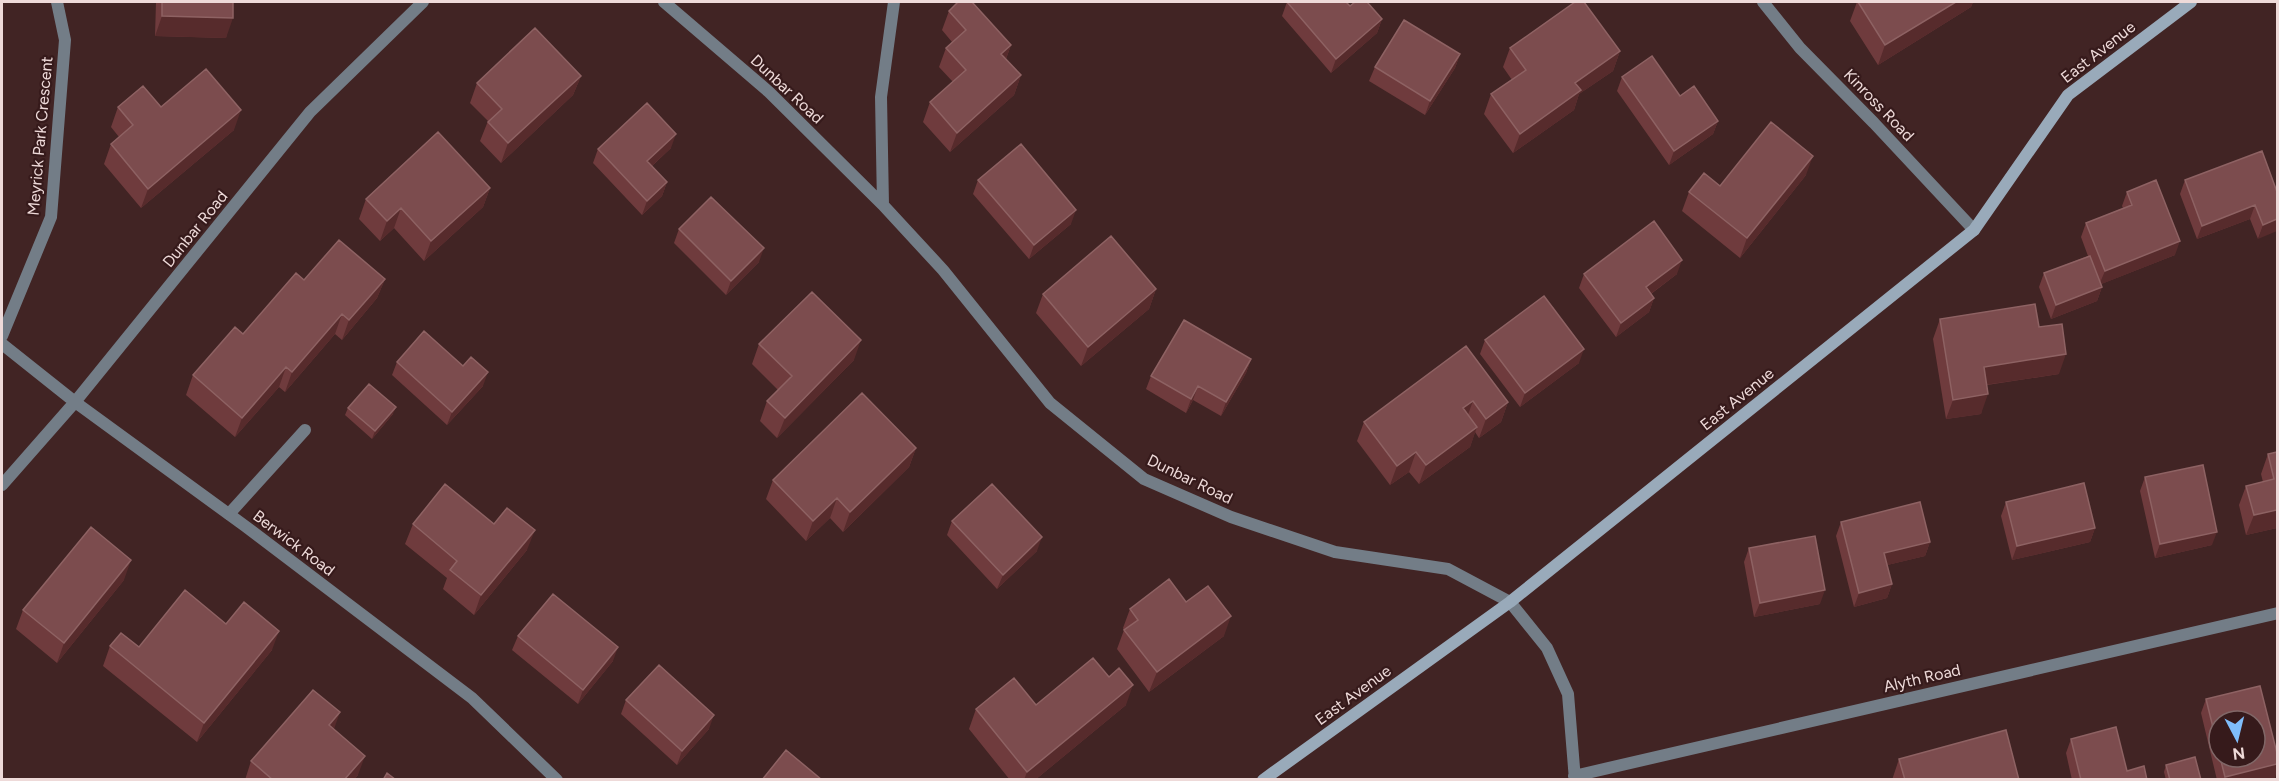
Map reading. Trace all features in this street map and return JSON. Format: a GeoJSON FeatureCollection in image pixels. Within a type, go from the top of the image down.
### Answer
{"type":"FeatureCollection","features":[{"type":"Feature","properties":{"kind":"street","name":"Meyrick Park Crescent"},"geometry":{"type":"LineString","coordinates":[[2,336],[51,217],[65,40],[57,2]]}},
{"type":"Feature","properties":{"kind":"street","name":"Dunbar Road"},"geometry":{"type":"LineString","coordinates":[[2,485],[75,402],[310,112],[423,2]]}},
{"type":"Feature","properties":{"kind":"street","name":"Dunbar Road"},"geometry":{"type":"LineString","coordinates":[[664,2],[769,92],[883,205],[943,270],[1050,403],[1144,479],[1231,517],[1335,552],[1448,569],[1510,602]]}},
{"type":"Feature","properties":{"kind":"street"},"geometry":{"type":"LineString","coordinates":[[883,205],[881,97],[894,2]]}},
{"type":"Feature","properties":{"kind":"street","name":"Kinross Road"},"geometry":{"type":"LineString","coordinates":[[1763,2],[1800,48],[1875,123],[1974,230]]}},
{"type":"Feature","properties":{"kind":"street","name":"East Avenue"},"geometry":{"type":"LineString","coordinates":[[1263,780],[1510,602],[1974,230],[2068,95],[2191,2]]}},
{"type":"Feature","properties":{"kind":"street","name":"Berwick Road"},"geometry":{"type":"LineString","coordinates":[[2,344],[75,402],[229,514],[472,699],[557,780]]}},
{"type":"Feature","properties":{"kind":"street"},"geometry":{"type":"LineString","coordinates":[[229,514],[305,430]]}},
{"type":"Feature","properties":{"kind":"street"},"geometry":{"type":"LineString","coordinates":[[1510,602],[1547,648],[1568,694],[1574,778]]}},
{"type":"Feature","properties":{"kind":"street","name":"Alyth Road"},"geometry":{"type":"LineString","coordinates":[[1574,778],[2277,612]]}},
{"type":"Feature","properties":{"kind":"building"},"geometry":{"type":"Polygon","coordinates":[[[162,2],[233,2],[233,18],[162,16],[162,2]]]}},
{"type":"Feature","properties":{"kind":"building"},"geometry":{"type":"Polygon","coordinates":[[[958,2],[972,2],[1011,45],[1001,54],[1021,75],[957,133],[930,102],[966,70],[946,48],[966,30],[949,11],[958,2]]]}},
{"type":"Feature","properties":{"kind":"building"},"geometry":{"type":"Polygon","coordinates":[[[1287,2],[1346,2],[1350,6],[1355,2],[1367,2],[1382,19],[1336,59],[1287,2]]]}},
{"type":"Feature","properties":{"kind":"building"},"geometry":{"type":"Polygon","coordinates":[[[1575,2],[1584,2],[1620,51],[1575,83],[1581,90],[1520,134],[1491,94],[1526,70],[1510,48],[1575,2]]]}},
{"type":"Feature","properties":{"kind":"building"},"geometry":{"type":"Polygon","coordinates":[[[1858,2],[1956,2],[1885,45],[1858,2]]]}},
{"type":"Feature","properties":{"kind":"building"},"geometry":{"type":"Polygon","coordinates":[[[1404,20],[1460,54],[1430,101],[1375,67],[1404,20]]]}},
{"type":"Feature","properties":{"kind":"building"},"geometry":{"type":"Polygon","coordinates":[[[535,28],[581,76],[508,143],[488,122],[502,109],[477,83],[535,28]]]}},
{"type":"Feature","properties":{"kind":"building"},"geometry":{"type":"Polygon","coordinates":[[[1652,56],[1680,96],[1694,86],[1718,121],[1674,151],[1622,77],[1652,56]]]}},
{"type":"Feature","properties":{"kind":"building"},"geometry":{"type":"Polygon","coordinates":[[[206,69],[241,110],[148,189],[111,144],[133,125],[118,107],[143,86],[161,107],[206,69]]]}},
{"type":"Feature","properties":{"kind":"building"},"geometry":{"type":"Polygon","coordinates":[[[647,103],[676,134],[647,161],[667,182],[647,201],[598,149],[647,103]]]}},
{"type":"Feature","properties":{"kind":"building"},"geometry":{"type":"Polygon","coordinates":[[[1771,122],[1813,156],[1747,238],[1689,192],[1704,173],[1720,186],[1771,122]]]}},
{"type":"Feature","properties":{"kind":"building"},"geometry":{"type":"Polygon","coordinates":[[[438,132],[490,188],[431,241],[401,208],[387,221],[366,199],[438,132]]]}},
{"type":"Feature","properties":{"kind":"building"},"geometry":{"type":"Polygon","coordinates":[[[1021,144],[1076,210],[1034,245],[978,180],[1021,144]]]}},
{"type":"Feature","properties":{"kind":"building"},"geometry":{"type":"Polygon","coordinates":[[[2262,151],[2277,192],[2277,219],[2263,225],[2255,205],[2202,226],[2185,180],[2262,151]]]}},
{"type":"Feature","properties":{"kind":"building"},"geometry":{"type":"Polygon","coordinates":[[[2156,180],[2180,241],[2105,271],[2086,223],[2132,205],[2127,192],[2156,180]]]}},
{"type":"Feature","properties":{"kind":"building"},"geometry":{"type":"Polygon","coordinates":[[[711,197],[764,248],[731,281],[679,229],[711,197]]]}},
{"type":"Feature","properties":{"kind":"building"},"geometry":{"type":"Polygon","coordinates":[[[1654,221],[1682,260],[1646,287],[1654,298],[1621,323],[1584,274],[1654,221]]]}},
{"type":"Feature","properties":{"kind":"building"},"geometry":{"type":"Polygon","coordinates":[[[1111,236],[1156,289],[1088,347],[1043,294],[1111,236]]]}},
{"type":"Feature","properties":{"kind":"building"},"geometry":{"type":"Polygon","coordinates":[[[339,240],[385,279],[349,320],[342,314],[292,372],[286,367],[242,418],[193,375],[235,327],[243,334],[296,273],[304,280],[339,240]]]}},
{"type":"Feature","properties":{"kind":"building"},"geometry":{"type":"Polygon","coordinates":[[[2090,256],[2102,287],[2056,305],[2044,273],[2090,256]]]}},
{"type":"Feature","properties":{"kind":"building"},"geometry":{"type":"Polygon","coordinates":[[[812,292],[861,340],[785,418],[767,401],[792,376],[759,344],[812,292]]]}},
{"type":"Feature","properties":{"kind":"building"},"geometry":{"type":"Polygon","coordinates":[[[1544,296],[1584,349],[1525,393],[1485,340],[1544,296]]]}},
{"type":"Feature","properties":{"kind":"building"},"geometry":{"type":"Polygon","coordinates":[[[2035,304],[2039,327],[2062,324],[2066,354],[1984,367],[1988,394],[1953,400],[1940,319],[2035,304]]]}},
{"type":"Feature","properties":{"kind":"building"},"geometry":{"type":"Polygon","coordinates":[[[1184,320],[1251,359],[1226,402],[1198,386],[1191,399],[1151,376],[1184,320]]]}},
{"type":"Feature","properties":{"kind":"building"},"geometry":{"type":"Polygon","coordinates":[[[424,331],[463,366],[471,357],[488,372],[452,412],[397,362],[424,331]]]}},
{"type":"Feature","properties":{"kind":"building"},"geometry":{"type":"Polygon","coordinates":[[[1466,346],[1508,402],[1486,419],[1473,401],[1463,408],[1477,427],[1426,465],[1416,452],[1397,466],[1364,422],[1466,346]]]}},
{"type":"Feature","properties":{"kind":"building"},"geometry":{"type":"Polygon","coordinates":[[[369,384],[396,407],[375,431],[348,408],[369,384]]]}},
{"type":"Feature","properties":{"kind":"building"},"geometry":{"type":"Polygon","coordinates":[[[862,393],[916,448],[850,512],[837,498],[813,521],[773,480],[862,393]]]}},
{"type":"Feature","properties":{"kind":"building"},"geometry":{"type":"Polygon","coordinates":[[[2277,452],[2277,510],[2254,515],[2246,486],[2274,479],[2268,454],[2277,452]]]}},
{"type":"Feature","properties":{"kind":"building"},"geometry":{"type":"Polygon","coordinates":[[[2203,465],[2217,532],[2160,544],[2145,477],[2203,465]]]}},
{"type":"Feature","properties":{"kind":"building"},"geometry":{"type":"Polygon","coordinates":[[[2084,483],[2095,528],[2017,546],[2006,502],[2084,483]]]}},
{"type":"Feature","properties":{"kind":"building"},"geometry":{"type":"Polygon","coordinates":[[[445,484],[494,524],[507,508],[535,530],[481,595],[450,570],[457,561],[413,524],[445,484]]]}},
{"type":"Feature","properties":{"kind":"building"},"geometry":{"type":"Polygon","coordinates":[[[992,484],[1042,537],[1003,575],[952,521],[992,484]]]}},
{"type":"Feature","properties":{"kind":"building"},"geometry":{"type":"Polygon","coordinates":[[[1920,502],[1930,542],[1884,553],[1892,584],[1859,593],[1841,522],[1920,502]]]}},
{"type":"Feature","properties":{"kind":"building"},"geometry":{"type":"Polygon","coordinates":[[[91,527],[131,560],[64,643],[23,610],[91,527]]]}},
{"type":"Feature","properties":{"kind":"building"},"geometry":{"type":"Polygon","coordinates":[[[1815,536],[1825,590],[1760,603],[1749,548],[1815,536]]]}},
{"type":"Feature","properties":{"kind":"building"},"geometry":{"type":"Polygon","coordinates":[[[1169,579],[1186,602],[1208,586],[1231,616],[1157,672],[1124,630],[1138,620],[1130,609],[1169,579]]]}},
{"type":"Feature","properties":{"kind":"building"},"geometry":{"type":"Polygon","coordinates":[[[185,590],[226,624],[244,602],[279,631],[204,723],[110,646],[121,633],[139,647],[185,590]]]}},
{"type":"Feature","properties":{"kind":"building"},"geometry":{"type":"Polygon","coordinates":[[[553,594],[618,647],[583,690],[518,636],[553,594]]]}},
{"type":"Feature","properties":{"kind":"building"},"geometry":{"type":"Polygon","coordinates":[[[1093,658],[1109,677],[1119,668],[1133,685],[1027,772],[976,709],[1014,678],[1036,705],[1093,658]]]}},
{"type":"Feature","properties":{"kind":"building"},"geometry":{"type":"Polygon","coordinates":[[[659,665],[714,715],[682,751],[626,700],[659,665]]]}},
{"type":"Feature","properties":{"kind":"building"},"geometry":{"type":"Polygon","coordinates":[[[2260,686],[2266,709],[2208,709],[2206,699],[2260,686]]]}},
{"type":"Feature","properties":{"kind":"building"},"geometry":{"type":"Polygon","coordinates":[[[313,690],[340,712],[329,725],[365,756],[344,780],[273,780],[251,761],[313,690]]]}},
{"type":"Feature","properties":{"kind":"building"},"geometry":{"type":"Polygon","coordinates":[[[2267,714],[2277,753],[2277,764],[2267,766],[2267,714]]]}},
{"type":"Feature","properties":{"kind":"building"},"geometry":{"type":"Polygon","coordinates":[[[2116,727],[2127,771],[2144,766],[2147,780],[2081,780],[2071,739],[2116,727]]]}},
{"type":"Feature","properties":{"kind":"building"},"geometry":{"type":"Polygon","coordinates":[[[2006,730],[2019,780],[1905,780],[1899,759],[2006,730]]]}},
{"type":"Feature","properties":{"kind":"building"},"geometry":{"type":"Polygon","coordinates":[[[786,750],[822,780],[762,780],[786,750]]]}},
{"type":"Feature","properties":{"kind":"building"},"geometry":{"type":"Polygon","coordinates":[[[2195,757],[2201,780],[2170,780],[2166,765],[2195,757]]]}},
{"type":"Feature","properties":{"kind":"building"},"geometry":{"type":"Polygon","coordinates":[[[2223,769],[2257,769],[2225,777],[2223,769]]]}},
{"type":"Feature","properties":{"kind":"building"},"geometry":{"type":"Polygon","coordinates":[[[387,773],[396,780],[383,780],[387,773]]]}}]}
